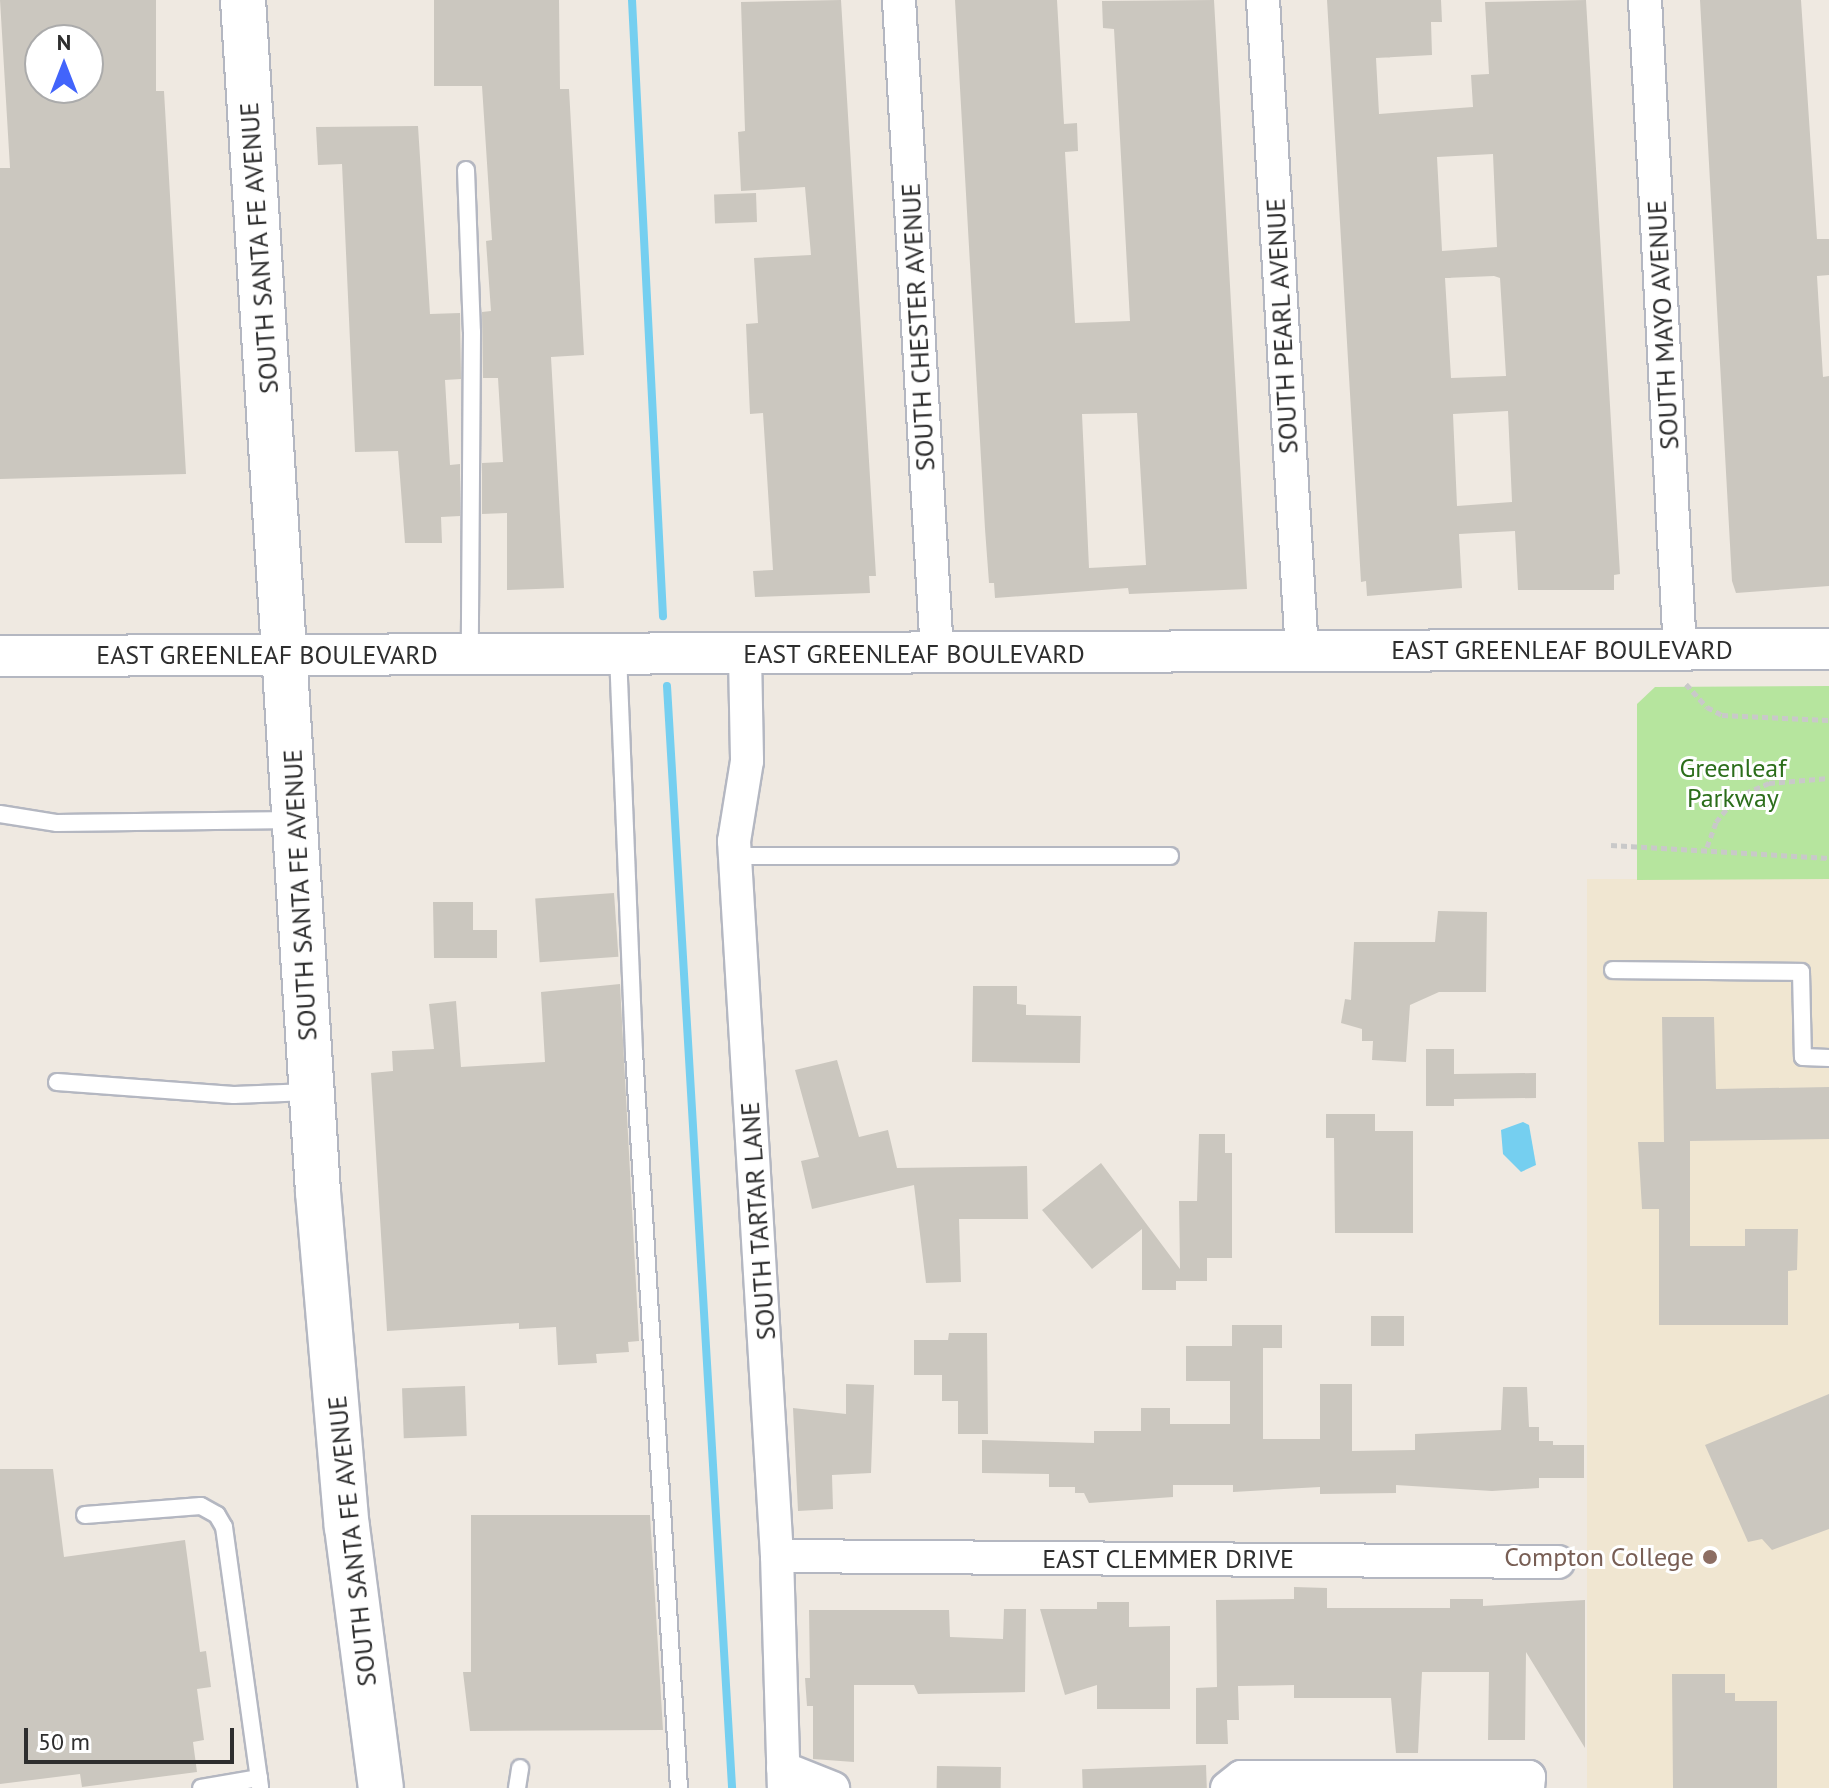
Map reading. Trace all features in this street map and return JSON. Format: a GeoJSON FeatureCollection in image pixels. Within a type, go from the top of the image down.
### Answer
{"type":"FeatureCollection","features":[{"type":"Feature","properties":{"kind":"main road","name":"SOUTH SANTA FE AVENUE"},"geometry":{"type":"LineString","coordinates":[[243,0],[287,656],[311,1092],[347,1527],[381,1788]]}},
{"type":"Feature","properties":{"kind":"street","name":"SOUTH CHESTER AVENUE"},"geometry":{"type":"LineString","coordinates":[[899,0],[937,653]]}},
{"type":"Feature","properties":{"kind":"street","name":"SOUTH PEARL AVENUE"},"geometry":{"type":"LineString","coordinates":[[1263,0],[1302,652]]}},
{"type":"Feature","properties":{"kind":"street","name":"SOUTH MAYO AVENUE"},"geometry":{"type":"LineString","coordinates":[[1645,0],[1683,666]]}},
{"type":"Feature","properties":{"kind":"street","name":"EAST GREENLEAF BOULEVARD"},"geometry":{"type":"LineString","coordinates":[[0,656],[1302,652],[1683,666],[1829,649]]}},
{"type":"Feature","properties":{"kind":"street","name":"SOUTH TARTAR LANE"},"geometry":{"type":"LineString","coordinates":[[745,655],[747,761],[735,856],[777,1556],[784,1778]]}},
{"type":"Feature","properties":{"kind":"street","name":"EAST CLEMMER DRIVE"},"geometry":{"type":"LineString","coordinates":[[777,1556],[1558,1562]]}},
{"type":"Feature","properties":{"kind":"street"},"geometry":{"type":"LineString","coordinates":[[1227,1788],[1241,1777],[1529,1777],[1528,1788]]}},
{"type":"Feature","properties":{"kind":"street"},"geometry":{"type":"LineString","coordinates":[[784,1778],[833,1788]]}},
{"type":"Feature","properties":{"kind":"lane"},"geometry":{"type":"LineString","coordinates":[[466,170],[472,332],[467,590],[470,653]]}},
{"type":"Feature","properties":{"kind":"lane"},"geometry":{"type":"LineString","coordinates":[[618,654],[634,1052],[679,1788]]}},
{"type":"Feature","properties":{"kind":"lane"},"geometry":{"type":"LineString","coordinates":[[0,814],[57,823],[294,820]]}},
{"type":"Feature","properties":{"kind":"lane"},"geometry":{"type":"LineString","coordinates":[[735,856],[1170,856]]}},
{"type":"Feature","properties":{"kind":"lane"},"geometry":{"type":"LineString","coordinates":[[1613,970],[1801,972],[1803,1057],[1829,1058]]}},
{"type":"Feature","properties":{"kind":"lane"},"geometry":{"type":"LineString","coordinates":[[57,1082],[234,1095],[311,1092]]}},
{"type":"Feature","properties":{"kind":"lane"},"geometry":{"type":"LineString","coordinates":[[85,1515],[201,1506],[217,1515],[224,1527],[260,1783],[201,1788]]}},
{"type":"Feature","properties":{"kind":"lane"},"geometry":{"type":"LineString","coordinates":[[517,1788],[520,1768]]}},
{"type":"Feature","properties":{"kind":"path"},"geometry":{"type":"LineString","coordinates":[[1683,666],[1707,707],[1722,715],[1829,720]]}},
{"type":"Feature","properties":{"kind":"path"},"geometry":{"type":"LineString","coordinates":[[1707,847],[1716,822],[1736,797],[1769,783],[1829,778]]}},
{"type":"Feature","properties":{"kind":"path"},"geometry":{"type":"LineString","coordinates":[[1611,845],[1707,847],[1829,858]]}},
{"type":"Feature","properties":{"kind":"shaded area","name":"Compton College"},"geometry":{"type":"Polygon","coordinates":[[[1587,879],[1829,879],[1829,1788],[1587,1788],[1587,879]]]}},
{"type":"Feature","properties":{"kind":"green space","name":"Greenleaf Parkway"},"geometry":{"type":"Polygon","coordinates":[[[1829,686],[1829,879],[1637,880],[1637,704],[1655,687],[1829,686]]]}},
{"type":"Feature","properties":{"kind":"water"},"geometry":{"type":"Polygon","coordinates":[[[1523,1122],[1529,1125],[1536,1165],[1521,1172],[1503,1154],[1501,1130],[1523,1122]]]}},
{"type":"Feature","properties":{"kind":"building"},"geometry":{"type":"Polygon","coordinates":[[[0,0],[156,0],[156,91],[164,91],[186,474],[0,479],[0,168],[10,168],[0,0]]]}},
{"type":"Feature","properties":{"kind":"building"},"geometry":{"type":"Polygon","coordinates":[[[434,0],[559,0],[560,89],[569,89],[584,355],[551,357],[564,588],[507,590],[507,513],[482,514],[482,463],[503,462],[498,378],[483,378],[482,312],[491,311],[486,241],[492,240],[482,86],[434,86],[434,0]]]}},
{"type":"Feature","properties":{"kind":"building"},"geometry":{"type":"Polygon","coordinates":[[[841,0],[876,576],[869,576],[870,593],[755,597],[753,571],[773,570],[763,413],[750,414],[746,324],[758,323],[754,258],[811,255],[805,187],[741,191],[738,132],[745,131],[741,2],[841,0]]]}},
{"type":"Feature","properties":{"kind":"building"},"geometry":{"type":"Polygon","coordinates":[[[955,0],[1057,0],[1064,124],[1077,123],[1078,151],[1065,152],[1075,323],[1130,321],[1114,29],[1103,28],[1102,1],[1214,0],[1247,589],[1129,594],[1128,588],[995,598],[994,583],[989,583],[955,0]],[[1137,413],[1082,414],[1089,568],[1146,565],[1137,413]]]}},
{"type":"Feature","properties":{"kind":"building"},"geometry":{"type":"Polygon","coordinates":[[[1327,0],[1441,0],[1442,22],[1431,22],[1432,55],[1376,58],[1379,114],[1473,107],[1471,75],[1489,74],[1485,2],[1586,0],[1620,574],[1614,575],[1614,590],[1518,590],[1515,531],[1459,534],[1462,588],[1367,596],[1366,581],[1361,582],[1327,0]],[[1493,154],[1437,157],[1442,251],[1497,247],[1493,154]],[[1445,278],[1451,378],[1506,376],[1500,278],[1445,278]],[[1508,411],[1453,414],[1457,506],[1512,502],[1508,411]]]}},
{"type":"Feature","properties":{"kind":"building"},"geometry":{"type":"Polygon","coordinates":[[[1700,0],[1801,0],[1817,239],[1829,239],[1829,275],[1817,276],[1823,377],[1829,376],[1829,586],[1736,593],[1732,581],[1700,0]]]}},
{"type":"Feature","properties":{"kind":"building"},"geometry":{"type":"Polygon","coordinates":[[[418,126],[430,314],[460,313],[461,379],[445,380],[450,465],[460,464],[460,516],[441,517],[442,543],[405,543],[398,451],[355,452],[342,164],[318,165],[316,127],[418,126]]]}},
{"type":"Feature","properties":{"kind":"building"},"geometry":{"type":"Polygon","coordinates":[[[756,193],[757,222],[715,223],[714,194],[756,193]]]}},
{"type":"Feature","properties":{"kind":"building"},"geometry":{"type":"Polygon","coordinates":[[[614,893],[618,957],[540,962],[535,899],[614,893]]]}},
{"type":"Feature","properties":{"kind":"building"},"geometry":{"type":"Polygon","coordinates":[[[433,902],[473,902],[473,930],[497,930],[497,958],[434,958],[433,902]]]}},
{"type":"Feature","properties":{"kind":"building"},"geometry":{"type":"Polygon","coordinates":[[[1438,911],[1487,912],[1486,992],[1439,992],[1410,1005],[1406,1062],[1372,1060],[1373,1041],[1362,1041],[1362,1029],[1341,1023],[1345,999],[1351,1000],[1354,942],[1435,942],[1438,911]]]}},
{"type":"Feature","properties":{"kind":"building"},"geometry":{"type":"Polygon","coordinates":[[[620,984],[639,1341],[628,1342],[629,1352],[596,1354],[597,1363],[558,1365],[556,1327],[519,1329],[519,1323],[387,1331],[371,1073],[393,1071],[392,1051],[434,1049],[429,1004],[456,1001],[461,1067],[545,1062],[541,992],[620,984]]]}},
{"type":"Feature","properties":{"kind":"building"},"geometry":{"type":"Polygon","coordinates":[[[973,986],[1017,986],[1017,1004],[1026,1005],[1026,1015],[1081,1016],[1080,1063],[972,1062],[973,986]]]}},
{"type":"Feature","properties":{"kind":"building"},"geometry":{"type":"Polygon","coordinates":[[[1662,1017],[1714,1017],[1716,1089],[1829,1087],[1829,1139],[1690,1141],[1690,1246],[1745,1246],[1745,1229],[1798,1229],[1797,1270],[1788,1271],[1788,1325],[1659,1325],[1659,1209],[1642,1209],[1638,1142],[1664,1142],[1662,1017]]]}},
{"type":"Feature","properties":{"kind":"building"},"geometry":{"type":"Polygon","coordinates":[[[1426,1049],[1454,1049],[1454,1074],[1536,1073],[1536,1098],[1454,1099],[1454,1106],[1426,1106],[1426,1049]]]}},
{"type":"Feature","properties":{"kind":"building"},"geometry":{"type":"Polygon","coordinates":[[[837,1060],[859,1137],[888,1130],[897,1168],[1027,1166],[1028,1219],[959,1219],[961,1282],[926,1283],[914,1185],[812,1209],[801,1161],[819,1157],[795,1070],[837,1060]]]}},
{"type":"Feature","properties":{"kind":"building"},"geometry":{"type":"Polygon","coordinates":[[[1326,1114],[1375,1114],[1375,1131],[1413,1131],[1413,1233],[1335,1233],[1334,1138],[1326,1138],[1326,1114]]]}},
{"type":"Feature","properties":{"kind":"building"},"geometry":{"type":"Polygon","coordinates":[[[1199,1134],[1225,1134],[1225,1153],[1232,1153],[1232,1258],[1207,1258],[1207,1281],[1176,1281],[1176,1290],[1142,1290],[1142,1229],[1092,1269],[1042,1210],[1101,1163],[1180,1269],[1179,1201],[1197,1201],[1199,1134]]]}},
{"type":"Feature","properties":{"kind":"building"},"geometry":{"type":"Polygon","coordinates":[[[1371,1316],[1404,1316],[1404,1346],[1371,1346],[1371,1316]]]}},
{"type":"Feature","properties":{"kind":"building"},"geometry":{"type":"Polygon","coordinates":[[[1232,1325],[1282,1325],[1282,1348],[1263,1348],[1263,1439],[1320,1439],[1320,1384],[1352,1384],[1352,1451],[1415,1450],[1415,1434],[1501,1430],[1503,1387],[1527,1387],[1529,1427],[1539,1427],[1539,1441],[1553,1441],[1553,1445],[1584,1445],[1584,1478],[1539,1478],[1539,1488],[1492,1491],[1396,1485],[1396,1493],[1320,1494],[1320,1487],[1233,1492],[1233,1485],[1173,1485],[1173,1497],[1089,1503],[1084,1493],[1075,1493],[1075,1487],[1049,1487],[1049,1474],[982,1473],[982,1440],[1094,1443],[1094,1431],[1141,1431],[1141,1408],[1170,1408],[1170,1424],[1230,1424],[1230,1381],[1186,1381],[1186,1346],[1232,1346],[1232,1325]]]}},
{"type":"Feature","properties":{"kind":"building"},"geometry":{"type":"Polygon","coordinates":[[[949,1333],[987,1333],[988,1434],[958,1434],[958,1401],[942,1401],[942,1375],[914,1375],[914,1340],[948,1340],[949,1333]]]}},
{"type":"Feature","properties":{"kind":"building"},"geometry":{"type":"Polygon","coordinates":[[[846,1384],[874,1385],[871,1473],[832,1475],[833,1509],[798,1511],[793,1408],[846,1414],[846,1384]]]}},
{"type":"Feature","properties":{"kind":"building"},"geometry":{"type":"Polygon","coordinates":[[[465,1386],[467,1436],[404,1438],[402,1388],[465,1386]]]}},
{"type":"Feature","properties":{"kind":"building"},"geometry":{"type":"Polygon","coordinates":[[[1829,1394],[1829,1529],[1772,1550],[1762,1539],[1748,1542],[1705,1445],[1829,1394]]]}},
{"type":"Feature","properties":{"kind":"building"},"geometry":{"type":"Polygon","coordinates":[[[0,1469],[53,1469],[64,1557],[185,1540],[200,1652],[206,1651],[211,1687],[197,1689],[204,1740],[193,1742],[197,1772],[82,1787],[80,1774],[0,1784],[0,1469]]]}},
{"type":"Feature","properties":{"kind":"building"},"geometry":{"type":"Polygon","coordinates":[[[471,1515],[650,1515],[663,1730],[470,1731],[463,1672],[471,1672],[471,1515]]]}},
{"type":"Feature","properties":{"kind":"building"},"geometry":{"type":"Polygon","coordinates":[[[1294,1587],[1327,1588],[1327,1608],[1450,1608],[1450,1599],[1483,1599],[1483,1606],[1585,1600],[1585,1748],[1526,1652],[1525,1740],[1488,1740],[1489,1672],[1422,1672],[1418,1753],[1396,1753],[1391,1698],[1294,1698],[1294,1685],[1238,1686],[1239,1720],[1227,1720],[1228,1744],[1196,1744],[1196,1688],[1217,1687],[1216,1600],[1294,1599],[1294,1587]]]}},
{"type":"Feature","properties":{"kind":"building"},"geometry":{"type":"Polygon","coordinates":[[[1097,1602],[1129,1602],[1129,1627],[1170,1626],[1170,1709],[1097,1709],[1097,1685],[1065,1695],[1040,1609],[1097,1609],[1097,1602]]]}},
{"type":"Feature","properties":{"kind":"building"},"geometry":{"type":"Polygon","coordinates":[[[1004,1609],[1026,1609],[1025,1692],[918,1694],[914,1685],[854,1685],[854,1762],[813,1759],[813,1706],[807,1706],[805,1678],[810,1678],[809,1610],[949,1610],[950,1637],[1003,1639],[1004,1609]]]}},
{"type":"Feature","properties":{"kind":"building"},"geometry":{"type":"Polygon","coordinates":[[[1672,1674],[1725,1674],[1725,1693],[1735,1693],[1735,1701],[1777,1701],[1777,1788],[1673,1788],[1672,1674]]]}},
{"type":"Feature","properties":{"kind":"building"},"geometry":{"type":"Polygon","coordinates":[[[1206,1765],[1207,1788],[1083,1788],[1082,1769],[1206,1765]]]}},
{"type":"Feature","properties":{"kind":"building"},"geometry":{"type":"Polygon","coordinates":[[[937,1766],[1001,1767],[1001,1788],[937,1788],[937,1766]]]}},
{"type":"Feature","properties":{"kind":"waterway"},"geometry":{"type":"LineString","coordinates":[[632,0],[663,616]]}},
{"type":"Feature","properties":{"kind":"waterway"},"geometry":{"type":"LineString","coordinates":[[667,686],[732,1788]]}},
{"type":"Feature","properties":{"kind":"place","name":"Compton College"},"geometry":{"type":"Point","coordinates":[1710,1557]}}]}
